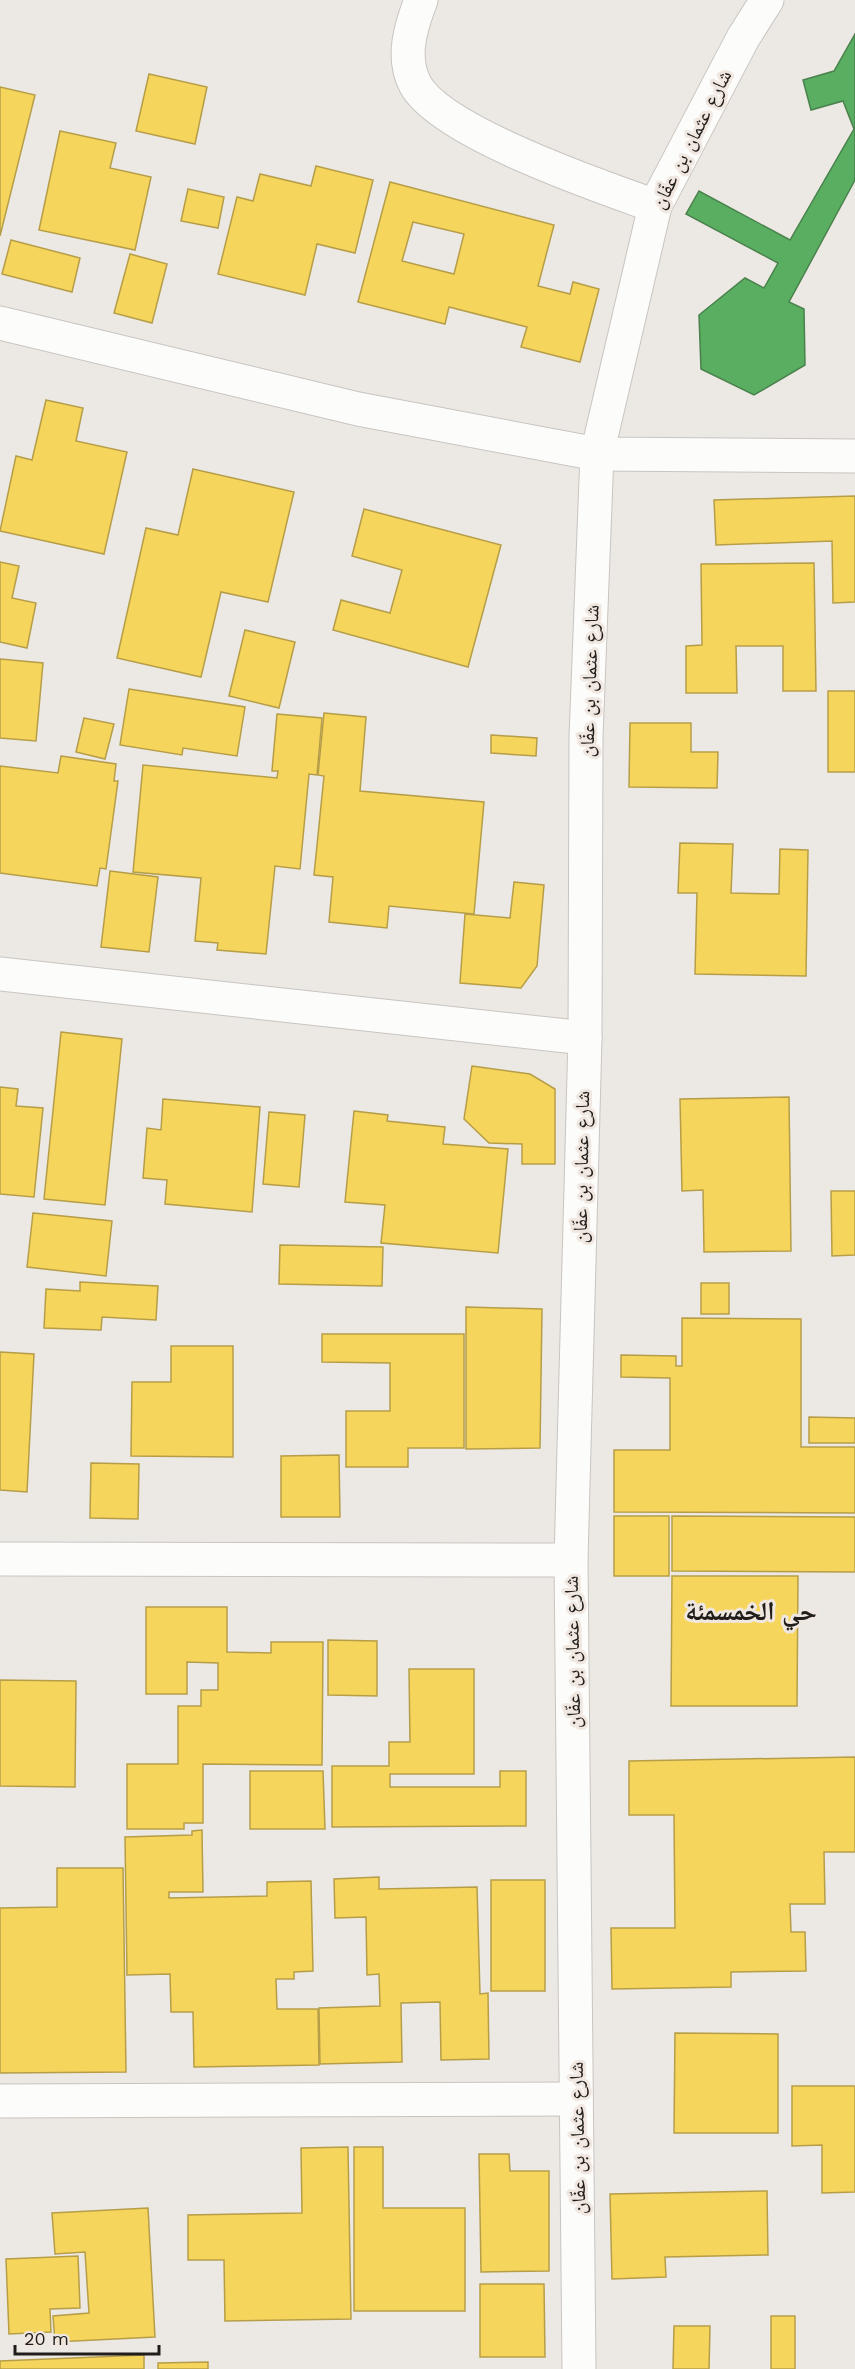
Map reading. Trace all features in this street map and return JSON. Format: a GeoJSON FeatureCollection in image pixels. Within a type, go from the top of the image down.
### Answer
{"type":"FeatureCollection","features":[{"type":"Feature","properties":{"kind":"street"},"geometry":{"type":"LineString","coordinates":[[421,0],[411,26],[408,58],[415,84],[434,105],[480,133],[560,173],[654,206]]}},
{"type":"Feature","properties":{"kind":"street","name":"شارع عثمان بن عفّان"},"geometry":{"type":"LineString","coordinates":[[579,2369],[571,1560],[585,1038],[586,737],[597,454],[654,206],[743,38],[767,0]]}},
{"type":"Feature","properties":{"kind":"street"},"geometry":{"type":"LineString","coordinates":[[0,323],[358,409],[597,454],[855,456]]}},
{"type":"Feature","properties":{"kind":"street"},"geometry":{"type":"LineString","coordinates":[[0,974],[585,1038]]}},
{"type":"Feature","properties":{"kind":"street"},"geometry":{"type":"LineString","coordinates":[[0,1559],[571,1560]]}},
{"type":"Feature","properties":{"kind":"street"},"geometry":{"type":"LineString","coordinates":[[0,2101],[576,2099]]}},
{"type":"Feature","properties":{"kind":"building: Homes"},"geometry":{"type":"Polygon","coordinates":[[[149,74],[207,87],[195,144],[136,131],[149,74]]]}},
{"type":"Feature","properties":{"kind":"building: Homes"},"geometry":{"type":"Polygon","coordinates":[[[0,87],[35,95],[0,236],[0,87]]]}},
{"type":"Feature","properties":{"kind":"building: Homes"},"geometry":{"type":"Polygon","coordinates":[[[60,131],[116,143],[110,168],[151,177],[135,250],[39,230],[60,131]]]}},
{"type":"Feature","properties":{"kind":"building: Homes"},"geometry":{"type":"Polygon","coordinates":[[[316,166],[373,180],[355,253],[317,244],[305,295],[218,274],[237,197],[253,201],[260,174],[311,186],[316,166]]]}},
{"type":"Feature","properties":{"kind":"building: Homes"},"geometry":{"type":"Polygon","coordinates":[[[390,182],[554,225],[538,286],[570,294],[573,282],[599,289],[580,362],[521,347],[527,327],[449,307],[445,324],[358,302],[390,182]],[[413,222],[402,261],[454,274],[464,234],[413,222]]]}},
{"type":"Feature","properties":{"kind":"building: Homes"},"geometry":{"type":"Polygon","coordinates":[[[188,189],[224,197],[218,228],[181,221],[188,189]]]}},
{"type":"Feature","properties":{"kind":"building: Homes"},"geometry":{"type":"Polygon","coordinates":[[[11,240],[80,258],[72,292],[2,274],[11,240]]]}},
{"type":"Feature","properties":{"kind":"building: Homes"},"geometry":{"type":"Polygon","coordinates":[[[130,254],[167,264],[152,323],[114,313],[130,254]]]}},
{"type":"Feature","properties":{"kind":"building: Homes"},"geometry":{"type":"Polygon","coordinates":[[[46,400],[83,408],[76,441],[127,452],[104,554],[0,531],[16,456],[32,460],[46,400]]]}},
{"type":"Feature","properties":{"kind":"building: Homes"},"geometry":{"type":"Polygon","coordinates":[[[193,469],[294,492],[268,602],[221,592],[201,677],[117,658],[146,528],[178,535],[193,469]]]}},
{"type":"Feature","properties":{"kind":"building: Homes"},"geometry":{"type":"Polygon","coordinates":[[[855,496],[855,602],[833,603],[832,541],[716,545],[714,500],[855,496]]]}},
{"type":"Feature","properties":{"kind":"building: Homes"},"geometry":{"type":"Polygon","coordinates":[[[364,509],[501,545],[468,667],[333,630],[341,600],[390,613],[402,570],[352,556],[364,509]]]}},
{"type":"Feature","properties":{"kind":"building: Homes"},"geometry":{"type":"Polygon","coordinates":[[[0,562],[19,566],[12,598],[36,603],[27,648],[0,642],[0,562]]]}},
{"type":"Feature","properties":{"kind":"building: Homes"},"geometry":{"type":"Polygon","coordinates":[[[814,563],[816,691],[783,691],[783,646],[736,646],[737,693],[686,693],[686,646],[702,645],[701,564],[814,563]]]}},
{"type":"Feature","properties":{"kind":"building: Homes"},"geometry":{"type":"Polygon","coordinates":[[[245,630],[295,642],[279,708],[229,696],[245,630]]]}},
{"type":"Feature","properties":{"kind":"building: Homes"},"geometry":{"type":"Polygon","coordinates":[[[0,659],[43,663],[36,741],[0,738],[0,659]]]}},
{"type":"Feature","properties":{"kind":"building: Homes"},"geometry":{"type":"Polygon","coordinates":[[[129,689],[245,707],[237,756],[183,748],[182,755],[120,745],[129,689]]]}},
{"type":"Feature","properties":{"kind":"building: Homes"},"geometry":{"type":"Polygon","coordinates":[[[828,691],[855,691],[855,772],[828,772],[828,691]]]}},
{"type":"Feature","properties":{"kind":"building: Homes"},"geometry":{"type":"Polygon","coordinates":[[[324,713],[366,717],[360,791],[484,802],[474,914],[389,906],[387,928],[329,922],[333,877],[314,875],[324,776],[318,775],[324,713]]]}},
{"type":"Feature","properties":{"kind":"building: Homes"},"geometry":{"type":"Polygon","coordinates":[[[277,714],[322,718],[317,775],[309,774],[300,869],[275,866],[266,954],[217,950],[218,943],[195,941],[201,878],[133,872],[143,765],[277,778],[278,771],[272,771],[277,714]]]}},
{"type":"Feature","properties":{"kind":"building: Homes"},"geometry":{"type":"Polygon","coordinates":[[[84,718],[114,724],[105,759],[76,752],[84,718]]]}},
{"type":"Feature","properties":{"kind":"building: Homes"},"geometry":{"type":"Polygon","coordinates":[[[630,723],[691,723],[691,752],[718,752],[717,788],[629,787],[630,723]]]}},
{"type":"Feature","properties":{"kind":"building: Homes"},"geometry":{"type":"Polygon","coordinates":[[[491,735],[537,738],[536,756],[491,753],[491,735]]]}},
{"type":"Feature","properties":{"kind":"building: Homes"},"geometry":{"type":"Polygon","coordinates":[[[61,756],[116,764],[114,781],[118,781],[106,869],[100,868],[97,886],[0,873],[0,766],[58,773],[61,756]]]}},
{"type":"Feature","properties":{"kind":"building: Homes"},"geometry":{"type":"Polygon","coordinates":[[[680,843],[733,844],[731,893],[779,894],[780,849],[808,850],[806,976],[695,974],[697,893],[678,893],[680,843]]]}},
{"type":"Feature","properties":{"kind":"building: Homes"},"geometry":{"type":"Polygon","coordinates":[[[110,871],[158,877],[149,952],[101,947],[110,871]]]}},
{"type":"Feature","properties":{"kind":"building: Homes"},"geometry":{"type":"Polygon","coordinates":[[[514,882],[544,885],[537,966],[521,988],[460,983],[465,914],[510,918],[514,882]]]}},
{"type":"Feature","properties":{"kind":"building: Homes"},"geometry":{"type":"Polygon","coordinates":[[[61,1032],[122,1039],[105,1205],[44,1199],[61,1032]]]}},
{"type":"Feature","properties":{"kind":"building: Homes"},"geometry":{"type":"Polygon","coordinates":[[[472,1066],[530,1074],[555,1089],[555,1164],[522,1164],[522,1144],[489,1143],[464,1119],[472,1066]]]}},
{"type":"Feature","properties":{"kind":"building: Homes"},"geometry":{"type":"Polygon","coordinates":[[[0,1087],[18,1089],[16,1106],[43,1108],[34,1197],[0,1194],[0,1087]]]}},
{"type":"Feature","properties":{"kind":"building: Homes"},"geometry":{"type":"Polygon","coordinates":[[[789,1097],[791,1251],[704,1252],[703,1190],[682,1191],[680,1099],[789,1097]]]}},
{"type":"Feature","properties":{"kind":"building: Homes"},"geometry":{"type":"Polygon","coordinates":[[[163,1099],[260,1107],[252,1212],[165,1204],[167,1180],[143,1178],[147,1128],[161,1130],[163,1099]]]}},
{"type":"Feature","properties":{"kind":"building: Homes"},"geometry":{"type":"Polygon","coordinates":[[[354,1111],[388,1115],[387,1121],[445,1127],[443,1144],[508,1149],[498,1253],[381,1243],[385,1205],[345,1202],[354,1111]]]}},
{"type":"Feature","properties":{"kind":"building: Homes"},"geometry":{"type":"Polygon","coordinates":[[[269,1112],[305,1115],[299,1187],[263,1184],[269,1112]]]}},
{"type":"Feature","properties":{"kind":"building: Homes"},"geometry":{"type":"Polygon","coordinates":[[[831,1191],[855,1191],[855,1255],[832,1256],[831,1191]]]}},
{"type":"Feature","properties":{"kind":"building: Homes"},"geometry":{"type":"Polygon","coordinates":[[[33,1213],[112,1221],[106,1276],[27,1267],[33,1213]]]}},
{"type":"Feature","properties":{"kind":"building: Homes"},"geometry":{"type":"Polygon","coordinates":[[[280,1245],[383,1247],[382,1286],[279,1284],[280,1245]]]}},
{"type":"Feature","properties":{"kind":"building: Homes"},"geometry":{"type":"Polygon","coordinates":[[[80,1282],[158,1286],[156,1320],[102,1317],[101,1330],[44,1328],[46,1289],[80,1291],[80,1282]]]}},
{"type":"Feature","properties":{"kind":"building: Homes"},"geometry":{"type":"Polygon","coordinates":[[[701,1283],[729,1283],[729,1314],[701,1314],[701,1283]]]}},
{"type":"Feature","properties":{"kind":"building: Homes"},"geometry":{"type":"Polygon","coordinates":[[[466,1307],[542,1309],[540,1448],[466,1449],[466,1307]]]}},
{"type":"Feature","properties":{"kind":"building: Homes"},"geometry":{"type":"Polygon","coordinates":[[[682,1318],[801,1319],[801,1447],[855,1447],[855,1513],[614,1512],[614,1450],[670,1450],[670,1378],[621,1377],[621,1355],[676,1356],[676,1366],[682,1366],[682,1318]]]}},
{"type":"Feature","properties":{"kind":"building: Homes"},"geometry":{"type":"Polygon","coordinates":[[[322,1334],[464,1334],[464,1448],[408,1448],[408,1467],[346,1467],[346,1411],[390,1411],[390,1363],[322,1362],[322,1334]]]}},
{"type":"Feature","properties":{"kind":"building: Homes"},"geometry":{"type":"Polygon","coordinates":[[[171,1346],[233,1346],[233,1457],[131,1456],[132,1382],[171,1382],[171,1346]]]}},
{"type":"Feature","properties":{"kind":"building: Homes"},"geometry":{"type":"Polygon","coordinates":[[[0,1352],[34,1354],[27,1492],[0,1490],[0,1352]]]}},
{"type":"Feature","properties":{"kind":"building: Homes"},"geometry":{"type":"Polygon","coordinates":[[[809,1417],[855,1418],[855,1443],[809,1443],[809,1417]]]}},
{"type":"Feature","properties":{"kind":"building: Homes"},"geometry":{"type":"Polygon","coordinates":[[[339,1455],[340,1517],[281,1517],[281,1456],[339,1455]]]}},
{"type":"Feature","properties":{"kind":"building: Homes"},"geometry":{"type":"Polygon","coordinates":[[[91,1463],[139,1464],[138,1519],[90,1518],[91,1463]]]}},
{"type":"Feature","properties":{"kind":"building: Homes"},"geometry":{"type":"Polygon","coordinates":[[[614,1516],[669,1516],[669,1576],[614,1576],[614,1516]]]}},
{"type":"Feature","properties":{"kind":"building: Homes"},"geometry":{"type":"Polygon","coordinates":[[[672,1516],[855,1517],[855,1572],[672,1571],[672,1516]]]}},
{"type":"Feature","properties":{"kind":"building: Homes"},"geometry":{"type":"Polygon","coordinates":[[[672,1576],[798,1576],[797,1706],[671,1706],[672,1576]]]}},
{"type":"Feature","properties":{"kind":"building: Homes"},"geometry":{"type":"Polygon","coordinates":[[[146,1607],[227,1607],[227,1652],[271,1653],[271,1642],[323,1642],[322,1765],[203,1764],[203,1823],[184,1823],[184,1829],[127,1829],[127,1764],[178,1764],[178,1706],[201,1706],[201,1690],[218,1690],[218,1663],[187,1662],[187,1694],[146,1694],[146,1607]]]}},
{"type":"Feature","properties":{"kind":"building: Homes"},"geometry":{"type":"Polygon","coordinates":[[[328,1640],[377,1641],[377,1696],[328,1695],[328,1640]]]}},
{"type":"Feature","properties":{"kind":"building: Homes"},"geometry":{"type":"Polygon","coordinates":[[[409,1669],[474,1669],[474,1774],[390,1774],[390,1787],[500,1787],[500,1771],[526,1771],[526,1826],[332,1827],[332,1766],[389,1766],[389,1742],[410,1742],[409,1669]]]}},
{"type":"Feature","properties":{"kind":"building: Homes"},"geometry":{"type":"Polygon","coordinates":[[[0,1680],[76,1681],[75,1787],[0,1786],[0,1680]]]}},
{"type":"Feature","properties":{"kind":"building: Homes"},"geometry":{"type":"Polygon","coordinates":[[[855,1757],[855,1852],[824,1852],[825,1904],[790,1904],[791,1932],[805,1932],[806,1971],[731,1972],[731,1987],[612,1989],[611,1928],[675,1928],[674,1815],[629,1815],[629,1761],[855,1757]]]}},
{"type":"Feature","properties":{"kind":"building: Homes"},"geometry":{"type":"Polygon","coordinates":[[[250,1771],[323,1771],[325,1829],[250,1829],[250,1771]]]}},
{"type":"Feature","properties":{"kind":"building: Homes"},"geometry":{"type":"Polygon","coordinates":[[[202,1830],[203,1892],[169,1892],[169,1898],[267,1896],[267,1882],[311,1881],[313,1971],[294,1972],[294,1979],[276,1979],[277,2009],[318,2009],[319,2065],[194,2067],[193,2012],[171,2012],[170,1974],[127,1975],[125,1837],[192,1835],[192,1831],[202,1830]]]}},
{"type":"Feature","properties":{"kind":"building: Homes"},"geometry":{"type":"Polygon","coordinates":[[[57,1868],[123,1868],[126,2072],[0,2073],[0,1908],[57,1907],[57,1868]]]}},
{"type":"Feature","properties":{"kind":"building: Homes"},"geometry":{"type":"Polygon","coordinates":[[[379,1877],[379,1889],[477,1887],[480,1994],[488,1993],[489,2059],[441,2060],[440,2002],[401,2003],[402,2062],[320,2064],[319,2008],[380,2006],[379,1974],[367,1975],[366,1917],[335,1918],[334,1879],[379,1877]]]}},
{"type":"Feature","properties":{"kind":"building: Homes"},"geometry":{"type":"Polygon","coordinates":[[[491,1880],[545,1880],[545,1991],[491,1991],[491,1880]]]}},
{"type":"Feature","properties":{"kind":"building: Homes"},"geometry":{"type":"Polygon","coordinates":[[[675,2033],[778,2034],[778,2133],[674,2133],[675,2033]]]}},
{"type":"Feature","properties":{"kind":"building: Homes"},"geometry":{"type":"Polygon","coordinates":[[[792,2086],[855,2086],[855,2192],[822,2193],[822,2145],[792,2146],[792,2086]]]}},
{"type":"Feature","properties":{"kind":"building: Homes"},"geometry":{"type":"Polygon","coordinates":[[[348,2147],[351,2319],[225,2321],[224,2260],[188,2260],[188,2215],[302,2213],[301,2148],[348,2147]]]}},
{"type":"Feature","properties":{"kind":"building: Homes"},"geometry":{"type":"Polygon","coordinates":[[[354,2147],[383,2147],[383,2208],[465,2208],[465,2311],[354,2311],[354,2147]]]}},
{"type":"Feature","properties":{"kind":"building: Homes"},"geometry":{"type":"Polygon","coordinates":[[[479,2154],[509,2154],[510,2171],[549,2171],[549,2271],[481,2272],[479,2154]]]}},
{"type":"Feature","properties":{"kind":"building: Homes"},"geometry":{"type":"Polygon","coordinates":[[[767,2191],[768,2255],[665,2257],[666,2277],[612,2279],[610,2194],[767,2191]]]}},
{"type":"Feature","properties":{"kind":"building: Homes"},"geometry":{"type":"Polygon","coordinates":[[[148,2208],[155,2337],[55,2342],[53,2316],[89,2313],[85,2252],[55,2254],[52,2213],[148,2208]]]}},
{"type":"Feature","properties":{"kind":"building: Homes"},"geometry":{"type":"Polygon","coordinates":[[[78,2256],[80,2308],[50,2309],[51,2332],[9,2334],[6,2259],[78,2256]]]}},
{"type":"Feature","properties":{"kind":"building: Homes"},"geometry":{"type":"Polygon","coordinates":[[[480,2284],[544,2284],[545,2357],[480,2357],[480,2284]]]}},
{"type":"Feature","properties":{"kind":"building: Homes"},"geometry":{"type":"Polygon","coordinates":[[[771,2316],[795,2316],[795,2369],[771,2369],[771,2316]]]}},
{"type":"Feature","properties":{"kind":"building: Homes"},"geometry":{"type":"Polygon","coordinates":[[[674,2326],[710,2326],[709,2369],[673,2369],[674,2326]]]}},
{"type":"Feature","properties":{"kind":"building: Homes"},"geometry":{"type":"Polygon","coordinates":[[[144,2355],[144,2369],[0,2369],[0,2361],[144,2355]]]}},
{"type":"Feature","properties":{"kind":"building: Homes"},"geometry":{"type":"Polygon","coordinates":[[[208,2362],[208,2369],[158,2369],[158,2363],[208,2362]]]}},
{"type":"Feature","properties":{"kind":"building: Public"},"geometry":{"type":"Polygon","coordinates":[[[855,34],[855,180],[789,302],[804,309],[805,365],[754,395],[701,369],[699,315],[745,278],[764,288],[778,263],[686,214],[699,191],[790,240],[854,129],[843,101],[811,110],[803,80],[834,71],[855,34]]]}},
{"type":"Feature","properties":{"kind":"district","name":"حي الخمسمئة"},"geometry":{"type":"Point","coordinates":[751,1611]}}]}
